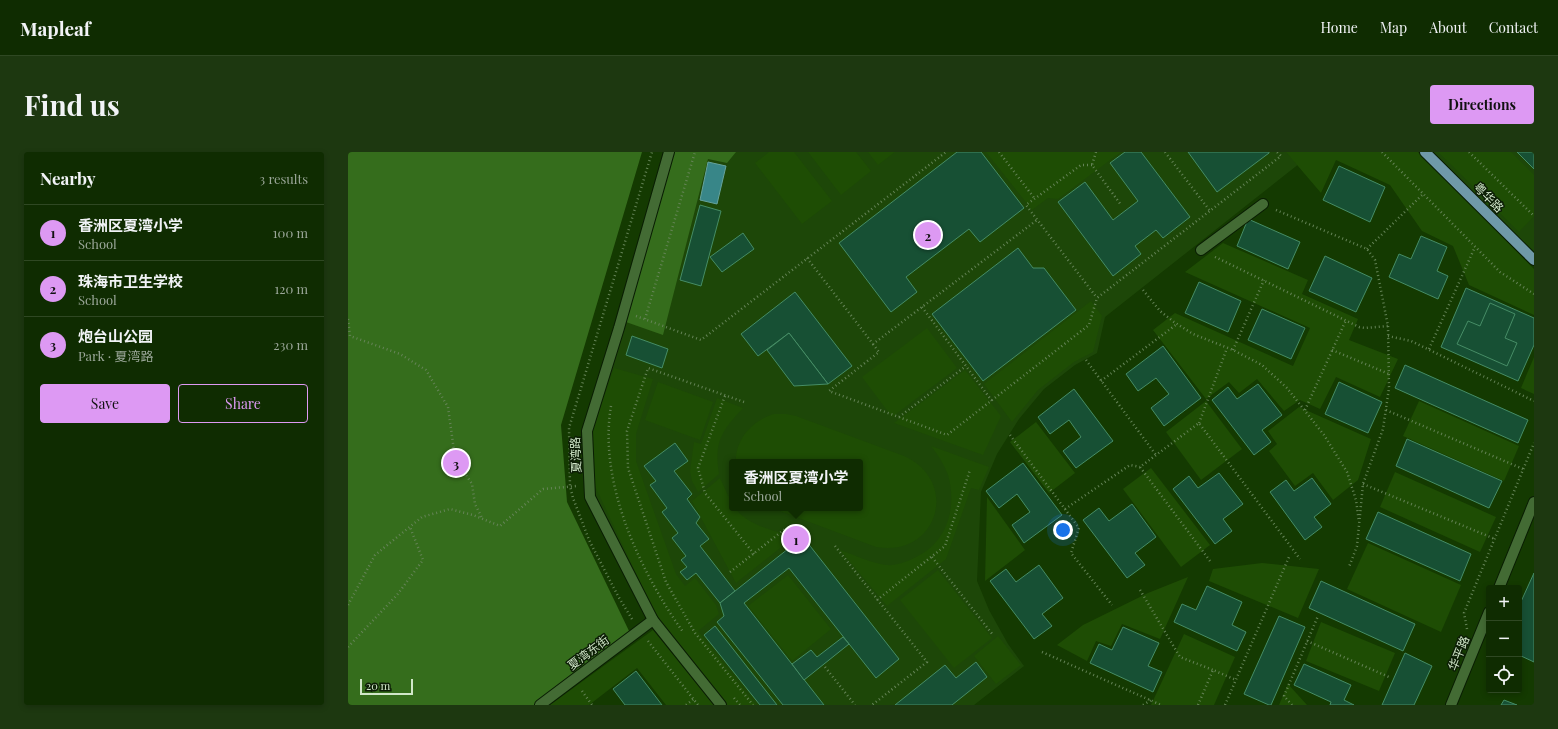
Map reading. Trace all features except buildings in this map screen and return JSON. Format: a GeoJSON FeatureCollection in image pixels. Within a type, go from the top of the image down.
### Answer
{"type":"FeatureCollection","features":[{"type":"Feature","properties":{"kind":"main road","name":"粤华路"},"geometry":{"type":"LineString","coordinates":[[1425,152],[1534,260]]}},
{"type":"Feature","properties":{"kind":"street","name":"夏湾路"},"geometry":{"type":"LineString","coordinates":[[669,152],[624,312],[587,431],[590,497],[653,620],[721,705]]}},
{"type":"Feature","properties":{"kind":"street"},"geometry":{"type":"LineString","coordinates":[[1201,250],[1263,204]]}},
{"type":"Feature","properties":{"kind":"street"},"geometry":{"type":"LineString","coordinates":[[1500,585],[1534,502]]}},
{"type":"Feature","properties":{"kind":"street","name":"华平路"},"geometry":{"type":"LineString","coordinates":[[1451,705],[1486,619]]}},
{"type":"Feature","properties":{"kind":"street","name":"夏湾东街"},"geometry":{"type":"LineString","coordinates":[[540,705],[653,620]]}},
{"type":"Feature","properties":{"kind":"path"},"geometry":{"type":"LineString","coordinates":[[652,152],[569,428],[570,486],[573,498],[590,540],[618,596],[639,630],[698,705]]}},
{"type":"Feature","properties":{"kind":"path"},"geometry":{"type":"LineString","coordinates":[[645,319],[695,152]]}},
{"type":"Feature","properties":{"kind":"path"},"geometry":{"type":"LineString","coordinates":[[624,312],[701,340],[946,152]]}},
{"type":"Feature","properties":{"kind":"path"},"geometry":{"type":"LineString","coordinates":[[999,152],[1035,199]]}},
{"type":"Feature","properties":{"kind":"path"},"geometry":{"type":"LineString","coordinates":[[1092,165],[1096,152]]}},
{"type":"Feature","properties":{"kind":"path"},"geometry":{"type":"LineString","coordinates":[[1165,152],[1210,211]]}},
{"type":"Feature","properties":{"kind":"path"},"geometry":{"type":"LineString","coordinates":[[807,258],[879,352],[829,391],[947,435],[1089,326],[1097,298],[1280,156],[1277,152]]}},
{"type":"Feature","properties":{"kind":"path"},"geometry":{"type":"LineString","coordinates":[[1382,152],[1500,272],[1534,294]]}},
{"type":"Feature","properties":{"kind":"path"},"geometry":{"type":"LineString","coordinates":[[1470,152],[1534,216]]}},
{"type":"Feature","properties":{"kind":"path"},"geometry":{"type":"LineString","coordinates":[[1092,165],[1081,165],[1026,205],[1097,298]]}},
{"type":"Feature","properties":{"kind":"path"},"geometry":{"type":"LineString","coordinates":[[1092,165],[1122,205]]}},
{"type":"Feature","properties":{"kind":"path"},"geometry":{"type":"LineString","coordinates":[[1367,249],[1423,194]]}},
{"type":"Feature","properties":{"kind":"path"},"geometry":{"type":"LineString","coordinates":[[1263,204],[1367,249],[1375,260],[1388,326],[1389,388],[1383,429],[1363,484],[1360,528],[1357,546],[1349,567]]}},
{"type":"Feature","properties":{"kind":"path"},"geometry":{"type":"LineString","coordinates":[[874,344],[1037,220]]}},
{"type":"Feature","properties":{"kind":"path"},"geometry":{"type":"LineString","coordinates":[[1429,349],[1475,247]]}},
{"type":"Feature","properties":{"kind":"path"},"geometry":{"type":"LineString","coordinates":[[1201,250],[1359,327],[1365,328],[1388,326]]}},
{"type":"Feature","properties":{"kind":"path"},"geometry":{"type":"LineString","coordinates":[[1233,350],[1264,280]]}},
{"type":"Feature","properties":{"kind":"path"},"geometry":{"type":"LineString","coordinates":[[1143,290],[1160,312],[1177,324],[1193,334],[1233,350],[1262,365],[1287,388],[1324,435],[1347,472],[1356,500],[1360,528]]}},
{"type":"Feature","properties":{"kind":"path"},"geometry":{"type":"LineString","coordinates":[[922,307],[992,400]]}},
{"type":"Feature","properties":{"kind":"path"},"geometry":{"type":"LineString","coordinates":[[633,323],[638,308]]}},
{"type":"Feature","properties":{"kind":"path"},"geometry":{"type":"LineString","coordinates":[[348,319],[350,336],[400,354],[426,370],[448,407],[455,458],[472,484],[475,504],[482,518]]}},
{"type":"Feature","properties":{"kind":"path"},"geometry":{"type":"LineString","coordinates":[[1305,410],[1346,320]]}},
{"type":"Feature","properties":{"kind":"path"},"geometry":{"type":"LineString","coordinates":[[1101,381],[1177,324]]}},
{"type":"Feature","properties":{"kind":"path"},"geometry":{"type":"LineString","coordinates":[[1388,336],[1411,341],[1534,400]]}},
{"type":"Feature","properties":{"kind":"path"},"geometry":{"type":"LineString","coordinates":[[1140,467],[1199,422],[1227,348]]}},
{"type":"Feature","properties":{"kind":"path"},"geometry":{"type":"LineString","coordinates":[[1332,350],[1389,374]]}},
{"type":"Feature","properties":{"kind":"path"},"geometry":{"type":"LineString","coordinates":[[1086,360],[1156,455]]}},
{"type":"Feature","properties":{"kind":"path"},"geometry":{"type":"LineString","coordinates":[[898,417],[966,366]]}},
{"type":"Feature","properties":{"kind":"path"},"geometry":{"type":"LineString","coordinates":[[744,402],[648,368],[627,431],[628,468],[666,582],[695,633],[753,705]]}},
{"type":"Feature","properties":{"kind":"path"},"geometry":{"type":"LineString","coordinates":[[725,396],[698,468],[705,493],[754,554]]}},
{"type":"Feature","properties":{"kind":"path"},"geometry":{"type":"LineString","coordinates":[[611,404],[609,451],[614,483],[626,526],[650,580],[667,610],[684,634]]}},
{"type":"Feature","properties":{"kind":"path"},"geometry":{"type":"LineString","coordinates":[[1386,409],[1523,469]]}},
{"type":"Feature","properties":{"kind":"path"},"geometry":{"type":"LineString","coordinates":[[1199,422],[1300,559]]}},
{"type":"Feature","properties":{"kind":"path"},"geometry":{"type":"LineString","coordinates":[[1010,435],[1078,528],[1072,553],[1112,605]]}},
{"type":"Feature","properties":{"kind":"path"},"geometry":{"type":"LineString","coordinates":[[1467,632],[1464,613],[1534,443]]}},
{"type":"Feature","properties":{"kind":"path"},"geometry":{"type":"LineString","coordinates":[[1065,509],[1130,465],[1140,467],[1210,561]]}},
{"type":"Feature","properties":{"kind":"path"},"geometry":{"type":"LineString","coordinates":[[877,600],[945,546],[970,470]]}},
{"type":"Feature","properties":{"kind":"path"},"geometry":{"type":"LineString","coordinates":[[348,606],[375,555],[422,518],[450,509],[482,518],[500,526],[543,489],[590,484]]}},
{"type":"Feature","properties":{"kind":"path"},"geometry":{"type":"LineString","coordinates":[[1363,484],[1495,538]]}},
{"type":"Feature","properties":{"kind":"path"},"geometry":{"type":"LineString","coordinates":[[348,647],[397,595],[423,560],[410,527]]}},
{"type":"Feature","properties":{"kind":"path"},"geometry":{"type":"LineString","coordinates":[[730,572],[785,529]]}},
{"type":"Feature","properties":{"kind":"path"},"geometry":{"type":"LineString","coordinates":[[835,546],[927,662],[872,705]]}},
{"type":"Feature","properties":{"kind":"path"},"geometry":{"type":"LineString","coordinates":[[932,557],[993,635]]}},
{"type":"Feature","properties":{"kind":"path"},"geometry":{"type":"LineString","coordinates":[[1225,705],[1289,557]]}},
{"type":"Feature","properties":{"kind":"path"},"geometry":{"type":"LineString","coordinates":[[1140,590],[1180,657],[1236,680]]}},
{"type":"Feature","properties":{"kind":"path"},"geometry":{"type":"LineString","coordinates":[[1292,705],[1284,696],[1318,616]]}},
{"type":"Feature","properties":{"kind":"path"},"geometry":{"type":"LineString","coordinates":[[1307,641],[1389,677]]}},
{"type":"Feature","properties":{"kind":"path"},"geometry":{"type":"LineString","coordinates":[[1042,652],[1161,705]]}},
{"type":"Feature","properties":{"kind":"path"},"geometry":{"type":"LineString","coordinates":[[825,667],[855,705]]}},
{"type":"Feature","properties":{"kind":"path"},"geometry":{"type":"LineString","coordinates":[[1198,705],[1213,670]]}},
{"type":"Feature","properties":{"kind":"path"},"geometry":{"type":"LineString","coordinates":[[574,680],[592,705]]}},
{"type":"Feature","properties":{"kind":"path"},"geometry":{"type":"LineString","coordinates":[[730,693],[740,705]]}},
{"type":"Feature","properties":{"kind":"path"},"geometry":{"type":"LineString","coordinates":[[1143,705],[1151,700]]}},
{"type":"Feature","properties":{"kind":"shaded area"},"geometry":{"type":"Polygon","coordinates":[[[348,152],[642,152],[561,425],[567,502],[630,633],[536,705],[348,705],[348,152]]]}},
{"type":"Feature","properties":{"kind":"shaded area"},"geometry":{"type":"Polygon","coordinates":[[[665,152],[736,152],[727,163],[708,159],[663,335],[626,322],[665,152]]]}},
{"type":"Feature","properties":{"kind":"shaded area"},"geometry":{"type":"Polygon","coordinates":[[[670,152],[1314,152],[1105,317],[1097,353],[1075,365],[1044,389],[1019,419],[997,454],[981,492],[977,581],[989,610],[1008,644],[1024,666],[974,705],[721,705],[654,620],[591,497],[588,431],[670,152]]]}},
{"type":"Feature","properties":{"kind":"shaded area"},"geometry":{"type":"Polygon","coordinates":[[[769,152],[794,152],[832,201],[802,224],[755,163],[769,152]]]}},
{"type":"Feature","properties":{"kind":"shaded area"},"geometry":{"type":"Polygon","coordinates":[[[808,152],[856,152],[871,171],[841,195],[808,152]]]}},
{"type":"Feature","properties":{"kind":"shaded area"},"geometry":{"type":"Polygon","coordinates":[[[868,152],[895,152],[878,165],[868,152]]]}},
{"type":"Feature","properties":{"kind":"shaded area"},"geometry":{"type":"Polygon","coordinates":[[[986,152],[1121,152],[1058,199],[1048,198],[1032,210],[986,152]]]}},
{"type":"Feature","properties":{"kind":"shaded area"},"geometry":{"type":"Polygon","coordinates":[[[1286,152],[1418,152],[1534,269],[1534,315],[1469,285],[1453,246],[1422,231],[1390,185],[1336,160],[1321,193],[1286,152]]]}},
{"type":"Feature","properties":{"kind":"shaded area"},"geometry":{"type":"Polygon","coordinates":[[[1427,152],[1534,152],[1534,258],[1427,152]]]}},
{"type":"Feature","properties":{"kind":"shaded area"},"geometry":{"type":"Polygon","coordinates":[[[1438,152],[1511,152],[1534,175],[1534,216],[1519,232],[1438,152]]]}},
{"type":"Feature","properties":{"kind":"shaded area"},"geometry":{"type":"Polygon","coordinates":[[[1223,243],[1308,280],[1302,294],[1358,319],[1349,340],[1398,359],[1380,397],[1336,377],[1320,409],[1300,400],[1284,411],[1257,379],[1239,393],[1229,382],[1206,399],[1153,330],[1175,313],[1293,366],[1310,328],[1185,272],[1223,243]]]}},
{"type":"Feature","properties":{"kind":"shaded area"},"geometry":{"type":"Polygon","coordinates":[[[1091,301],[1102,316],[1093,352],[1074,362],[1038,390],[1012,422],[984,384],[1091,301]]]}},
{"type":"Feature","properties":{"kind":"shaded area"},"geometry":{"type":"Polygon","coordinates":[[[927,328],[957,368],[892,417],[862,377],[927,328]]]}},
{"type":"Feature","properties":{"kind":"shaded area"},"geometry":{"type":"Polygon","coordinates":[[[1534,357],[1534,394],[1521,388],[1534,357]]]}},
{"type":"Feature","properties":{"kind":"shaded area"},"geometry":{"type":"Polygon","coordinates":[[[614,368],[653,379],[636,434],[636,461],[676,574],[685,586],[695,578],[716,605],[719,614],[698,631],[756,705],[727,705],[657,618],[594,484],[592,431],[614,368]]]}},
{"type":"Feature","properties":{"kind":"shaded area"},"geometry":{"type":"Polygon","coordinates":[[[965,370],[1001,416],[983,455],[894,423],[965,370]]]}},
{"type":"Feature","properties":{"kind":"shaded area"},"geometry":{"type":"Polygon","coordinates":[[[658,382],[713,402],[700,440],[645,420],[658,382]]]}},
{"type":"Feature","properties":{"kind":"shaded area"},"geometry":{"type":"Polygon","coordinates":[[[717,398],[743,408],[729,424],[721,438],[718,453],[719,474],[698,492],[692,481],[690,471],[694,442],[701,444],[717,398]]]}},
{"type":"Feature","properties":{"kind":"shaded area"},"geometry":{"type":"Polygon","coordinates":[[[1206,401],[1242,449],[1201,480],[1166,432],[1206,401]]]}},
{"type":"Feature","properties":{"kind":"shaded area"},"geometry":{"type":"Polygon","coordinates":[[[1419,401],[1519,446],[1504,481],[1403,436],[1419,401]]]}},
{"type":"Feature","properties":{"kind":"shaded area"},"geometry":{"type":"Polygon","coordinates":[[[1299,407],[1371,439],[1358,480],[1333,500],[1313,473],[1295,486],[1269,451],[1277,444],[1268,431],[1299,407]]]}},
{"type":"Feature","properties":{"kind":"shaded area"},"geometry":{"type":"Polygon","coordinates":[[[774,414],[796,416],[904,456],[922,468],[932,483],[936,499],[934,515],[927,530],[914,541],[897,547],[876,547],[780,511],[863,511],[863,459],[736,459],[736,454],[742,438],[752,426],[774,414]]]}},
{"type":"Feature","properties":{"kind":"shaded area"},"geometry":{"type":"Polygon","coordinates":[[[1036,422],[1075,473],[1049,493],[1010,442],[1036,422]]]}},
{"type":"Feature","properties":{"kind":"shaded area"},"geometry":{"type":"Polygon","coordinates":[[[931,446],[989,467],[979,490],[971,488],[946,559],[887,606],[840,550],[875,563],[894,565],[914,558],[937,541],[948,522],[951,487],[945,467],[931,446]]]}},
{"type":"Feature","properties":{"kind":"shaded area"},"geometry":{"type":"Polygon","coordinates":[[[1151,468],[1210,545],[1181,567],[1123,489],[1151,468]]]}},
{"type":"Feature","properties":{"kind":"shaded area"},"geometry":{"type":"Polygon","coordinates":[[[1395,472],[1496,517],[1480,552],[1380,507],[1395,472]]]}},
{"type":"Feature","properties":{"kind":"shaded area"},"geometry":{"type":"Polygon","coordinates":[[[720,478],[729,498],[729,511],[738,511],[747,519],[762,527],[794,537],[736,583],[692,501],[720,478]]]}},
{"type":"Feature","properties":{"kind":"shaded area"},"geometry":{"type":"Polygon","coordinates":[[[987,497],[1025,550],[985,581],[987,497]]]}},
{"type":"Feature","properties":{"kind":"shaded area"},"geometry":{"type":"Polygon","coordinates":[[[1368,543],[1461,585],[1441,632],[1347,589],[1368,543]]]}},
{"type":"Feature","properties":{"kind":"shaded area"},"geometry":{"type":"Polygon","coordinates":[[[1262,563],[1319,569],[1298,618],[1209,581],[1213,569],[1262,563]]]}},
{"type":"Feature","properties":{"kind":"shaded area"},"geometry":{"type":"Polygon","coordinates":[[[938,570],[992,638],[954,668],[900,600],[938,570]]]}},
{"type":"Feature","properties":{"kind":"shaded area"},"geometry":{"type":"Polygon","coordinates":[[[788,575],[831,629],[792,661],[748,606],[788,575]]]}},
{"type":"Feature","properties":{"kind":"shaded area"},"geometry":{"type":"Polygon","coordinates":[[[1188,577],[1160,639],[1122,624],[1111,646],[1096,641],[1087,661],[1057,645],[1083,625],[1148,593],[1188,577]]]}},
{"type":"Feature","properties":{"kind":"shaded area"},"geometry":{"type":"Polygon","coordinates":[[[1321,622],[1395,653],[1379,691],[1306,661],[1321,622]]]}},
{"type":"Feature","properties":{"kind":"shaded area"},"geometry":{"type":"Polygon","coordinates":[[[653,630],[714,705],[666,705],[637,668],[589,705],[550,705],[653,630]]]}},
{"type":"Feature","properties":{"kind":"shaded area"},"geometry":{"type":"Polygon","coordinates":[[[1184,634],[1235,657],[1214,705],[1151,705],[1184,634]]]}},
{"type":"Feature","properties":{"kind":"shaded area"},"geometry":{"type":"Polygon","coordinates":[[[998,636],[1021,665],[996,684],[974,656],[998,636]]]}},
{"type":"Feature","properties":{"kind":"shaded area"},"geometry":{"type":"Polygon","coordinates":[[[1288,684],[1307,705],[1279,705],[1288,684]]]}},
{"type":"Feature","properties":{"kind":"water"},"geometry":{"type":"Polygon","coordinates":[[[708,162],[726,166],[717,204],[700,200],[708,162]]]}},
{"type":"Feature","properties":{"kind":"place","name":"珠海市卫生学校"},"geometry":{"type":"Point","coordinates":[928,235]}},
{"type":"Feature","properties":{"kind":"place","name":"炮台山公园"},"geometry":{"type":"Point","coordinates":[456,463]}},
{"type":"Feature","properties":{"kind":"place","name":"香洲区夏湾小学"},"geometry":{"type":"Point","coordinates":[796,539]}}]}
